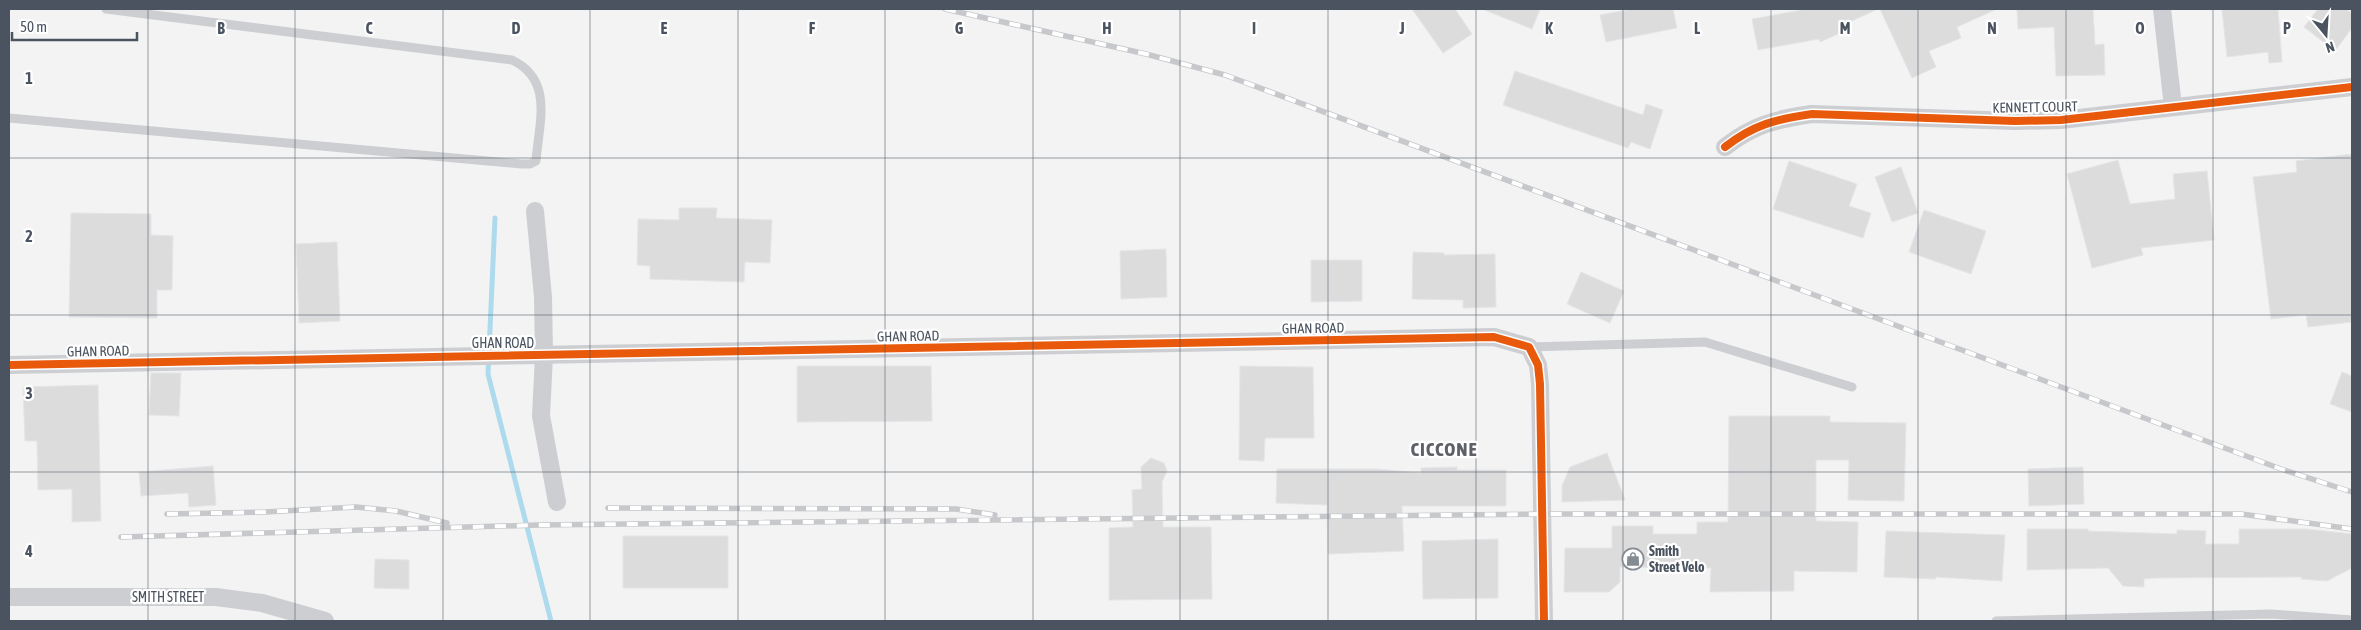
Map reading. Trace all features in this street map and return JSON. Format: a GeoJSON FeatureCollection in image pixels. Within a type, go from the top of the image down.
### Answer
{"type":"FeatureCollection","features":[{"type":"Feature","properties":{"kind":"street"},"geometry":{"type":"LineString","coordinates":[[2162,9],[2174,107]]}},
{"type":"Feature","properties":{"kind":"street","name":"KENNETT COURT"},"geometry":{"type":"LineString","coordinates":[[1725,147],[1750,129],[1789,117],[1812,114],[2061,120],[2352,87]]}},
{"type":"Feature","properties":{"kind":"street"},"geometry":{"type":"LineString","coordinates":[[535,211],[541,273],[544,355],[541,416],[557,502]]}},
{"type":"Feature","properties":{"kind":"street","name":"GHAN ROAD"},"geometry":{"type":"LineString","coordinates":[[9,365],[1494,337],[1529,347]]}},
{"type":"Feature","properties":{"kind":"street"},"geometry":{"type":"LineString","coordinates":[[1529,347],[1538,366],[1540,384],[1544,621]]}},
{"type":"Feature","properties":{"kind":"street","name":"SMITH STREET"},"geometry":{"type":"LineString","coordinates":[[9,597],[216,597],[262,603],[323,621]]}},
{"type":"Feature","properties":{"kind":"street"},"geometry":{"type":"LineString","coordinates":[[262,603],[276,621]]}},
{"type":"Feature","properties":{"kind":"lane"},"geometry":{"type":"LineString","coordinates":[[9,118],[522,164],[530,164],[536,161],[540,115],[539,88],[533,76],[525,67],[512,60],[106,9]]}},
{"type":"Feature","properties":{"kind":"lane"},"geometry":{"type":"LineString","coordinates":[[1529,347],[1705,342],[1852,387]]}},
{"type":"Feature","properties":{"kind":"lane"},"geometry":{"type":"LineString","coordinates":[[1996,621],[2272,614],[2341,617],[2352,620]]}},
{"type":"Feature","properties":{"kind":"building"},"geometry":{"type":"Polygon","coordinates":[[[1412,9],[1455,9],[1472,34],[1443,53],[1412,9]]]}},
{"type":"Feature","properties":{"kind":"building"},"geometry":{"type":"Polygon","coordinates":[[[1482,9],[1540,9],[1532,29],[1482,9]]]}},
{"type":"Feature","properties":{"kind":"building"},"geometry":{"type":"Polygon","coordinates":[[[1632,9],[1673,9],[1677,28],[1606,42],[1600,15],[1632,9]]]}},
{"type":"Feature","properties":{"kind":"building"},"geometry":{"type":"Polygon","coordinates":[[[1807,9],[1878,9],[1845,24],[1847,30],[1820,42],[1819,39],[1758,50],[1752,19],[1807,9]]]}},
{"type":"Feature","properties":{"kind":"building"},"geometry":{"type":"Polygon","coordinates":[[[1880,9],[1997,9],[1957,27],[1961,38],[1929,51],[1936,67],[1912,78],[1880,9]]]}},
{"type":"Feature","properties":{"kind":"building"},"geometry":{"type":"Polygon","coordinates":[[[2017,9],[2093,9],[2095,45],[2104,44],[2105,75],[2056,76],[2054,27],[2018,29],[2017,9]]]}},
{"type":"Feature","properties":{"kind":"building"},"geometry":{"type":"Polygon","coordinates":[[[2222,9],[2278,9],[2282,62],[2269,63],[2268,52],[2227,57],[2222,9]]]}},
{"type":"Feature","properties":{"kind":"building"},"geometry":{"type":"Polygon","coordinates":[[[2318,9],[2346,9],[2352,13],[2352,28],[2335,51],[2304,27],[2318,9]]]}},
{"type":"Feature","properties":{"kind":"building"},"geometry":{"type":"Polygon","coordinates":[[[1515,71],[1643,115],[1646,104],[1663,110],[1650,149],[1631,142],[1628,148],[1503,105],[1515,71]]]}},
{"type":"Feature","properties":{"kind":"building"},"geometry":{"type":"Polygon","coordinates":[[[2352,154],[2352,322],[2308,327],[2306,315],[2271,319],[2253,177],[2297,172],[2296,161],[2352,154]]]}},
{"type":"Feature","properties":{"kind":"building"},"geometry":{"type":"Polygon","coordinates":[[[2118,160],[2130,204],[2175,199],[2173,174],[2207,171],[2214,240],[2141,248],[2143,255],[2092,268],[2067,174],[2118,160]]]}},
{"type":"Feature","properties":{"kind":"building"},"geometry":{"type":"Polygon","coordinates":[[[1789,161],[1857,184],[1849,206],[1871,213],[1863,238],[1773,209],[1789,161]]]}},
{"type":"Feature","properties":{"kind":"building"},"geometry":{"type":"Polygon","coordinates":[[[1901,167],[1918,213],[1892,222],[1875,177],[1901,167]]]}},
{"type":"Feature","properties":{"kind":"building"},"geometry":{"type":"Polygon","coordinates":[[[679,208],[717,208],[716,218],[772,220],[770,263],[745,262],[744,282],[650,279],[650,266],[637,265],[638,219],[679,220],[679,208]]]}},
{"type":"Feature","properties":{"kind":"building"},"geometry":{"type":"Polygon","coordinates":[[[1924,210],[1986,231],[1971,274],[1909,252],[1924,210]]]}},
{"type":"Feature","properties":{"kind":"building"},"geometry":{"type":"Polygon","coordinates":[[[71,213],[151,214],[151,235],[173,236],[172,290],[157,290],[157,318],[69,317],[71,213]]]}},
{"type":"Feature","properties":{"kind":"building"},"geometry":{"type":"Polygon","coordinates":[[[337,242],[340,321],[299,323],[296,244],[337,242]]]}},
{"type":"Feature","properties":{"kind":"building"},"geometry":{"type":"Polygon","coordinates":[[[1166,249],[1167,297],[1121,299],[1120,251],[1166,249]]]}},
{"type":"Feature","properties":{"kind":"building"},"geometry":{"type":"Polygon","coordinates":[[[1413,252],[1444,253],[1444,255],[1495,254],[1496,307],[1463,308],[1463,300],[1412,299],[1413,252]]]}},
{"type":"Feature","properties":{"kind":"building"},"geometry":{"type":"Polygon","coordinates":[[[1311,260],[1362,260],[1362,301],[1311,302],[1311,260]]]}},
{"type":"Feature","properties":{"kind":"building"},"geometry":{"type":"Polygon","coordinates":[[[1581,272],[1624,291],[1610,323],[1567,304],[1581,272]]]}},
{"type":"Feature","properties":{"kind":"building"},"geometry":{"type":"Polygon","coordinates":[[[797,366],[931,366],[932,421],[797,422],[797,366]]]}},
{"type":"Feature","properties":{"kind":"building"},"geometry":{"type":"Polygon","coordinates":[[[1240,366],[1313,367],[1314,438],[1265,438],[1264,461],[1239,460],[1240,366]]]}},
{"type":"Feature","properties":{"kind":"building"},"geometry":{"type":"Polygon","coordinates":[[[2342,372],[2352,376],[2352,412],[2330,404],[2342,372]]]}},
{"type":"Feature","properties":{"kind":"building"},"geometry":{"type":"Polygon","coordinates":[[[151,373],[181,373],[179,416],[149,415],[151,373]]]}},
{"type":"Feature","properties":{"kind":"building"},"geometry":{"type":"Polygon","coordinates":[[[98,385],[101,521],[72,522],[72,489],[38,490],[37,441],[25,441],[23,387],[98,385]]]}},
{"type":"Feature","properties":{"kind":"building"},"geometry":{"type":"Polygon","coordinates":[[[1729,416],[1830,416],[1830,422],[1906,423],[1904,501],[1848,500],[1849,460],[1816,460],[1816,521],[1858,522],[1857,572],[1794,571],[1794,591],[1710,592],[1711,568],[1620,567],[1620,582],[1609,592],[1564,592],[1565,548],[1612,548],[1612,526],[1653,526],[1653,534],[1697,534],[1697,522],[1728,522],[1729,416]]]}},
{"type":"Feature","properties":{"kind":"building"},"geometry":{"type":"Polygon","coordinates":[[[1607,453],[1625,500],[1562,502],[1562,486],[1570,467],[1607,453]]]}},
{"type":"Feature","properties":{"kind":"building"},"geometry":{"type":"Polygon","coordinates":[[[1151,458],[1164,463],[1167,471],[1162,482],[1163,527],[1211,527],[1212,599],[1109,600],[1109,528],[1133,527],[1132,490],[1142,489],[1141,467],[1151,458]]]}},
{"type":"Feature","properties":{"kind":"building"},"geometry":{"type":"Polygon","coordinates":[[[213,466],[216,505],[189,507],[188,493],[141,496],[139,472],[213,466]]]}},
{"type":"Feature","properties":{"kind":"building"},"geometry":{"type":"Polygon","coordinates":[[[1457,467],[1457,470],[1506,470],[1506,506],[1402,506],[1404,551],[1328,554],[1327,505],[1276,503],[1277,469],[1377,469],[1421,473],[1421,468],[1457,467]]]}},
{"type":"Feature","properties":{"kind":"building"},"geometry":{"type":"Polygon","coordinates":[[[2083,467],[2084,504],[2029,506],[2028,469],[2083,467]]]}},
{"type":"Feature","properties":{"kind":"building"},"geometry":{"type":"Polygon","coordinates":[[[2027,529],[2088,529],[2088,531],[2177,534],[2177,530],[2206,531],[2205,544],[2239,544],[2239,529],[2307,529],[2352,534],[2352,568],[2327,581],[2301,579],[2302,577],[2155,578],[2144,579],[2144,587],[2123,586],[2108,568],[2027,570],[2027,529]]]}},
{"type":"Feature","properties":{"kind":"building"},"geometry":{"type":"Polygon","coordinates":[[[1886,531],[2005,535],[2002,581],[1936,577],[1935,579],[1884,577],[1886,531]]]}},
{"type":"Feature","properties":{"kind":"building"},"geometry":{"type":"Polygon","coordinates":[[[623,536],[728,536],[728,588],[623,588],[623,536]]]}},
{"type":"Feature","properties":{"kind":"building"},"geometry":{"type":"Polygon","coordinates":[[[1498,539],[1498,598],[1423,599],[1422,541],[1498,539]]]}},
{"type":"Feature","properties":{"kind":"building"},"geometry":{"type":"Polygon","coordinates":[[[375,559],[409,560],[409,589],[374,588],[375,559]]]}},
{"type":"Feature","properties":{"kind":"waterway"},"geometry":{"type":"LineString","coordinates":[[495,218],[488,374],[551,621]]}},
{"type":"Feature","properties":{"kind":"railway"},"geometry":{"type":"LineString","coordinates":[[945,9],[1146,54],[1225,75],[2281,469],[2352,492]]}},
{"type":"Feature","properties":{"kind":"railway"},"geometry":{"type":"LineString","coordinates":[[167,514],[265,512],[356,507],[396,511],[447,523]]}},
{"type":"Feature","properties":{"kind":"railway"},"geometry":{"type":"LineString","coordinates":[[608,508],[956,509],[995,515]]}},
{"type":"Feature","properties":{"kind":"railway"},"geometry":{"type":"LineString","coordinates":[[121,537],[539,525],[1541,514],[2241,514],[2352,529]]}},
{"type":"Feature","properties":{"kind":"cycle path"},"geometry":{"type":"LineString","coordinates":[[1725,147],[1755,128],[1787,118],[1812,114],[2015,121],[2061,120],[2352,87]]}},
{"type":"Feature","properties":{"kind":"cycle path"},"geometry":{"type":"LineString","coordinates":[[9,365],[1494,337],[1529,347],[1538,365],[1540,384],[1544,621]]}},
{"type":"Feature","properties":{"kind":"place","name":"Smith Street Velo"},"geometry":{"type":"Point","coordinates":[1633,559]}},
{"type":"Feature","properties":{"kind":"district","name":"CICCONE"},"geometry":{"type":"Point","coordinates":[1444,449]}}]}
